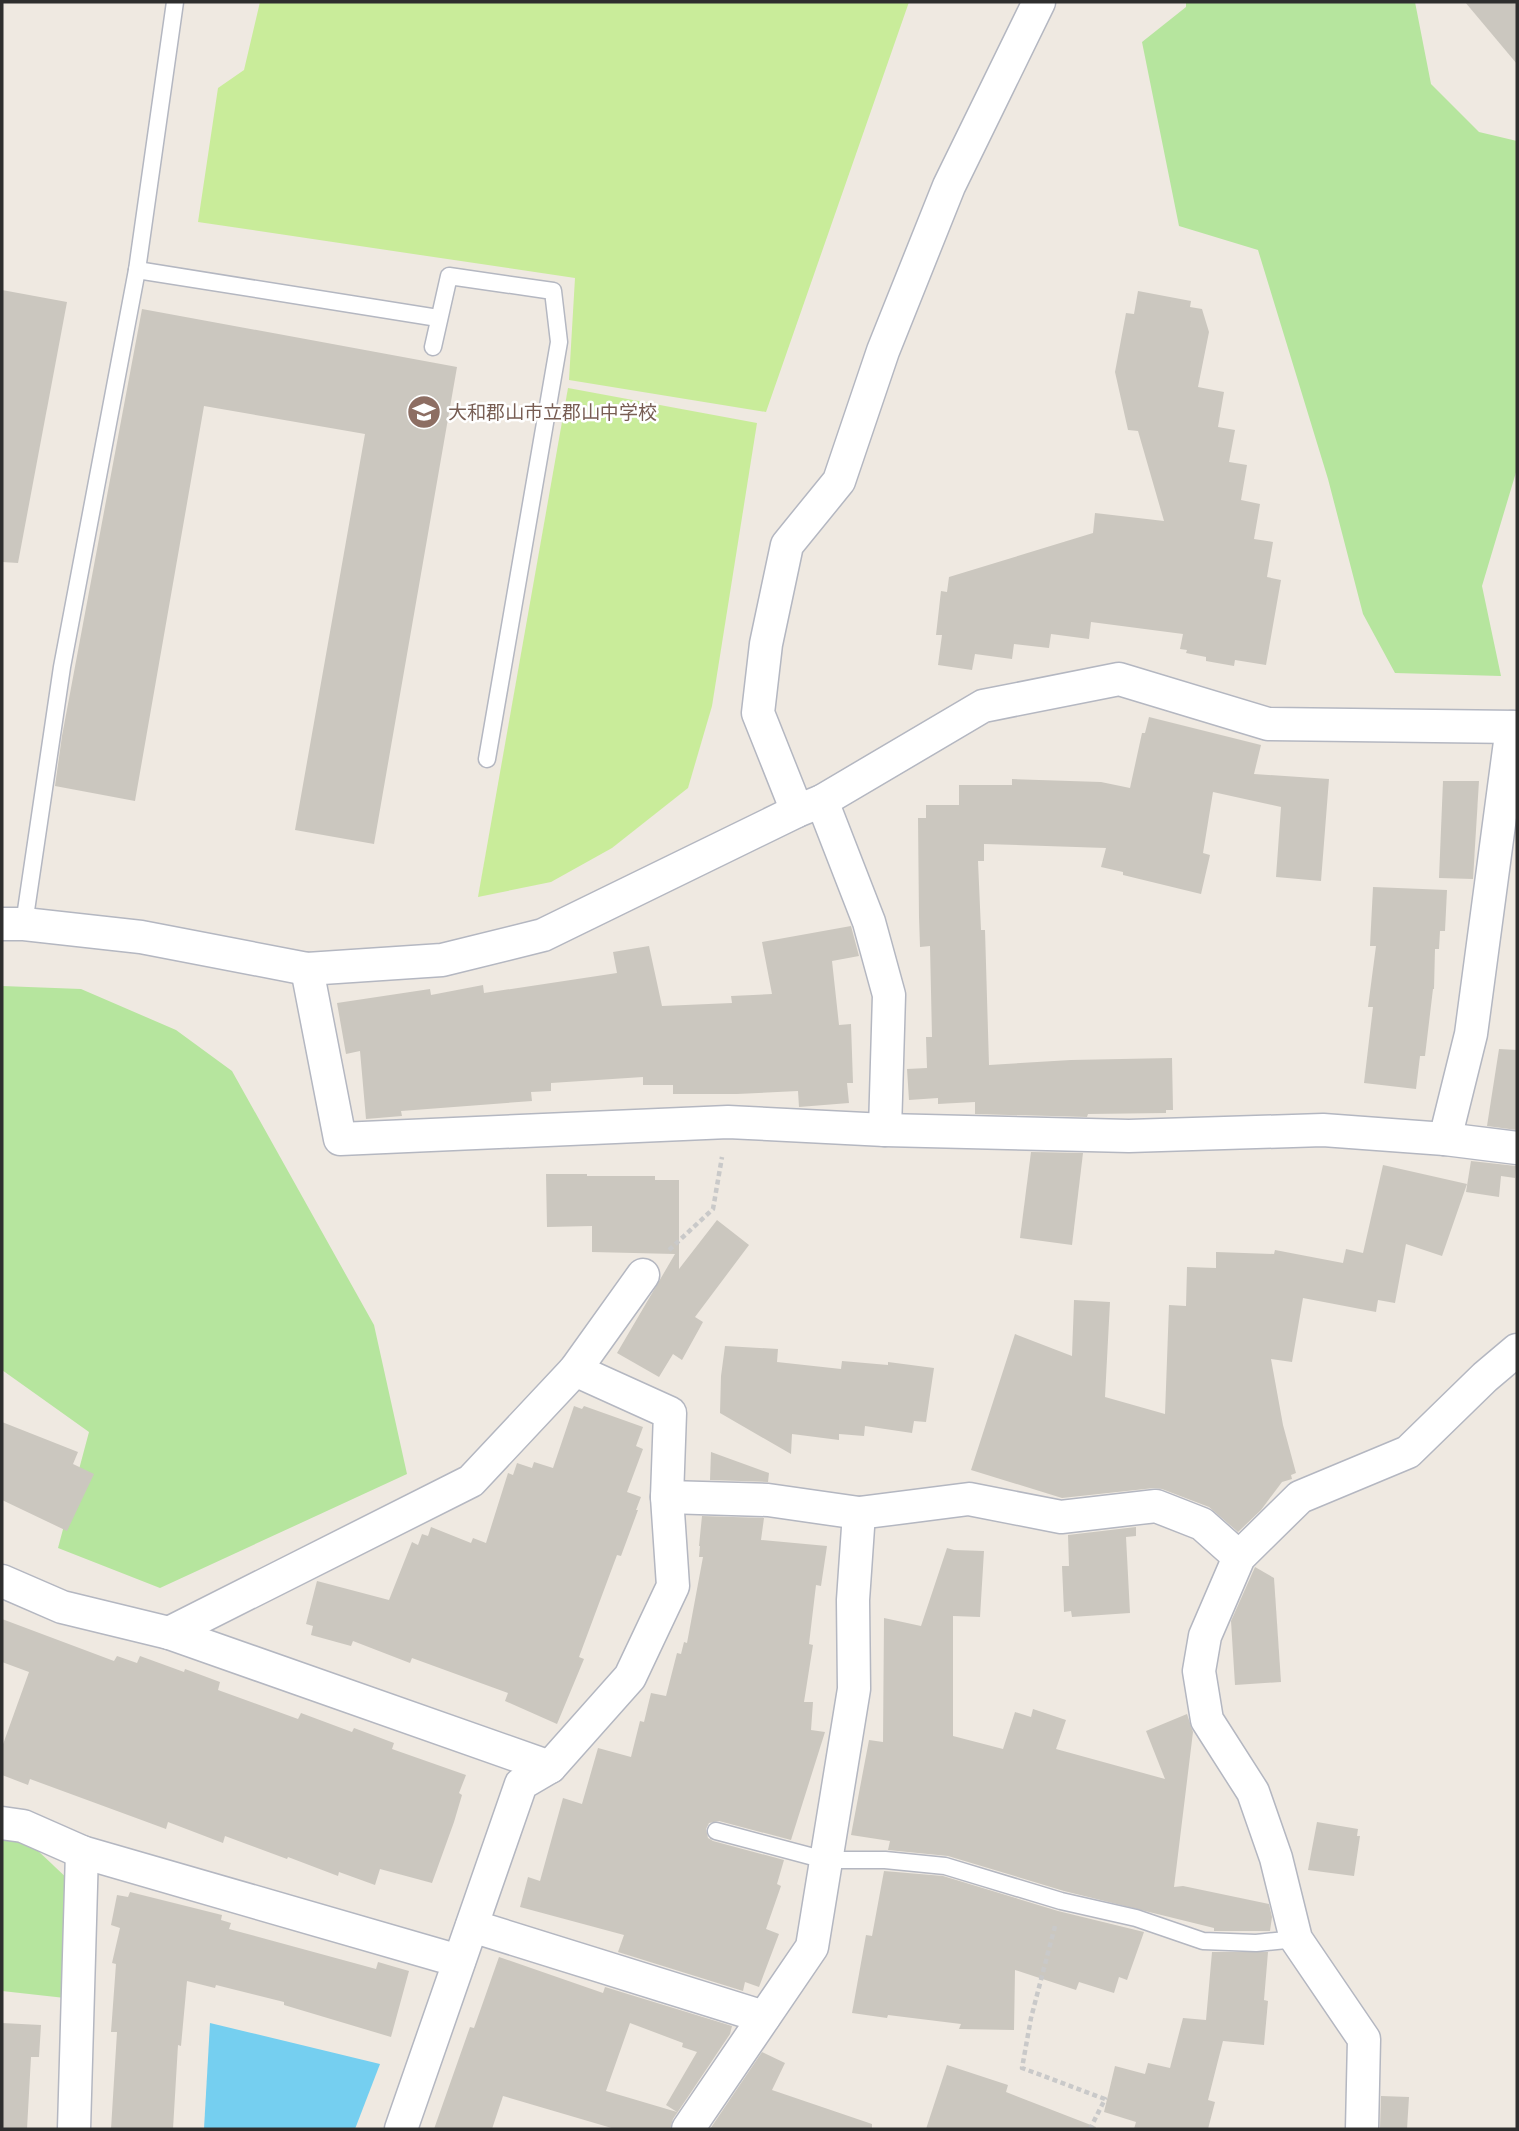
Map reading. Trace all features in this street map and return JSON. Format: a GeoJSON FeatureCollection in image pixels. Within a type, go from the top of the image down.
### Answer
{"type":"FeatureCollection","features":[{"type":"Feature","properties":{"kind":"street"},"geometry":{"type":"LineString","coordinates":[[885,1130],[889,995],[869,922],[758,713],[766,644],[787,545],[839,481],[883,351],[949,186],[1039,2]]}},
{"type":"Feature","properties":{"kind":"street"},"geometry":{"type":"LineString","coordinates":[[13,924],[141,937],[307,969],[442,960],[544,935],[809,806],[983,706],[1119,679],[1268,724],[1514,727],[1471,1034],[1445,1139]]}},
{"type":"Feature","properties":{"kind":"street"},"geometry":{"type":"LineString","coordinates":[[307,969],[340,1139],[728,1122],[885,1130],[1129,1136],[1323,1130],[1445,1139],[1517,1148]]}},
{"type":"Feature","properties":{"kind":"street"},"geometry":{"type":"LineString","coordinates":[[169,1633],[471,1481],[575,1370],[643,1275]]}},
{"type":"Feature","properties":{"kind":"street"},"geometry":{"type":"LineString","coordinates":[[1362,2129],[1364,2039],[1296,1939],[1276,1858],[1253,1792],[1207,1720],[1199,1671],[1205,1636],[1239,1557],[1300,1496],[1408,1452],[1485,1377],[1517,1350]]}},
{"type":"Feature","properties":{"kind":"street"},"geometry":{"type":"LineString","coordinates":[[401,2129],[521,1784],[550,1768],[630,1677],[673,1586],[667,1497],[670,1413],[575,1370]]}},
{"type":"Feature","properties":{"kind":"street"},"geometry":{"type":"LineString","coordinates":[[667,1497],[768,1500],[859,1513],[969,1499],[1061,1517],[1156,1506],[1202,1524],[1239,1557]]}},
{"type":"Feature","properties":{"kind":"street"},"geometry":{"type":"LineString","coordinates":[[688,2129],[812,1947],[855,1689],[853,1600],[859,1513]]}},
{"type":"Feature","properties":{"kind":"street"},"geometry":{"type":"LineString","coordinates":[[2,1581],[62,1607],[169,1633],[550,1768]]}},
{"type":"Feature","properties":{"kind":"street"},"geometry":{"type":"LineString","coordinates":[[2,1823],[23,1825],[82,1852],[459,1961]]}},
{"type":"Feature","properties":{"kind":"street"},"geometry":{"type":"LineString","coordinates":[[74,2129],[82,1852]]}},
{"type":"Feature","properties":{"kind":"street"},"geometry":{"type":"LineString","coordinates":[[472,1926],[764,2017]]}},
{"type":"Feature","properties":{"kind":"lane"},"geometry":{"type":"LineString","coordinates":[[13,924],[137,270],[175,2]]}},
{"type":"Feature","properties":{"kind":"lane"},"geometry":{"type":"LineString","coordinates":[[137,270],[438,318]]}},
{"type":"Feature","properties":{"kind":"lane"},"geometry":{"type":"LineString","coordinates":[[433,347],[449,276],[553,291],[559,342],[487,759]]}},
{"type":"Feature","properties":{"kind":"lane"},"geometry":{"type":"LineString","coordinates":[[716,1831],[825,1860],[885,1860],[945,1866],[1061,1901],[1136,1918],[1203,1941],[1256,1943],[1296,1939]]}},
{"type":"Feature","properties":{"kind":"path"},"geometry":{"type":"LineString","coordinates":[[643,1275],[713,1209],[728,1122]]}},
{"type":"Feature","properties":{"kind":"path"},"geometry":{"type":"LineString","coordinates":[[1061,1901],[1031,2018],[1022,2068],[1105,2099],[1090,2129]]}},
{"type":"Feature","properties":{"kind":"green space"},"geometry":{"type":"Polygon","coordinates":[[[260,2],[909,2],[766,412],[569,380],[575,278],[198,222],[218,88],[244,70],[260,2]]]}},
{"type":"Feature","properties":{"kind":"green space"},"geometry":{"type":"Polygon","coordinates":[[[1186,2],[1415,2],[1431,84],[1479,132],[1517,141],[1517,469],[1482,586],[1501,676],[1395,673],[1363,614],[1328,479],[1258,250],[1179,226],[1142,42],[1186,7],[1186,2]]]}},
{"type":"Feature","properties":{"kind":"green space"},"geometry":{"type":"Polygon","coordinates":[[[568,388],[757,423],[712,706],[688,788],[612,848],[551,882],[478,897],[568,388]]]}},
{"type":"Feature","properties":{"kind":"green space"},"geometry":{"type":"Polygon","coordinates":[[[2,986],[81,989],[176,1030],[232,1071],[374,1325],[407,1474],[160,1588],[58,1548],[89,1432],[2,1370],[2,986]]]}},
{"type":"Feature","properties":{"kind":"green space"},"geometry":{"type":"Polygon","coordinates":[[[2,1835],[36,1849],[71,1882],[65,1998],[2,1991],[2,1835]]]}},
{"type":"Feature","properties":{"kind":"water"},"geometry":{"type":"Polygon","coordinates":[[[210,2023],[380,2064],[355,2129],[204,2129],[210,2023]]]}},
{"type":"Feature","properties":{"kind":"building"},"geometry":{"type":"Polygon","coordinates":[[[1465,2],[1517,2],[1517,64],[1465,2]]]}},
{"type":"Feature","properties":{"kind":"building"},"geometry":{"type":"Polygon","coordinates":[[[2,290],[67,302],[18,563],[2,562],[2,290]]]}},
{"type":"Feature","properties":{"kind":"building"},"geometry":{"type":"Polygon","coordinates":[[[1138,291],[1191,301],[1190,307],[1202,309],[1209,332],[1198,387],[1224,392],[1218,427],[1235,430],[1229,462],[1247,465],[1241,500],[1260,504],[1254,539],[1273,542],[1267,577],[1281,580],[1266,665],[1235,660],[1234,666],[1206,661],[1206,657],[1180,649],[1183,634],[1091,622],[1089,639],[1051,634],[1049,648],[1014,644],[1012,659],[975,654],[972,670],[938,665],[942,635],[936,635],[941,591],[947,592],[949,577],[1093,533],[1095,513],[1164,521],[1138,431],[1128,430],[1115,372],[1126,313],[1134,314],[1138,291]]]}},
{"type":"Feature","properties":{"kind":"building"},"geometry":{"type":"Polygon","coordinates":[[[142,309],[457,367],[374,844],[295,830],[365,434],[204,406],[135,801],[55,786],[142,309]]]}},
{"type":"Feature","properties":{"kind":"building"},"geometry":{"type":"Polygon","coordinates":[[[1149,717],[1261,745],[1254,774],[1329,779],[1321,881],[1276,877],[1281,807],[1213,792],[1203,853],[1210,855],[1201,894],[1101,867],[1106,848],[984,844],[984,861],[978,861],[981,930],[985,930],[989,1065],[1172,1058],[1173,1110],[1166,1110],[1166,1113],[1088,1114],[1087,1117],[975,1114],[975,1102],[938,1104],[938,1098],[909,1100],[907,1069],[927,1068],[926,1037],[932,1037],[930,946],[920,947],[919,917],[918,818],[926,818],[926,805],[959,805],[959,785],[1012,785],[1012,779],[1101,782],[1130,788],[1142,733],[1145,733],[1149,717]]]}},
{"type":"Feature","properties":{"kind":"building"},"geometry":{"type":"Polygon","coordinates":[[[1443,781],[1479,781],[1473,879],[1439,878],[1443,781]]]}},
{"type":"Feature","properties":{"kind":"building"},"geometry":{"type":"Polygon","coordinates":[[[1373,887],[1447,890],[1445,931],[1440,931],[1439,949],[1435,949],[1434,989],[1425,1056],[1420,1056],[1416,1089],[1364,1083],[1373,1007],[1368,1007],[1376,946],[1370,946],[1373,887]]]}},
{"type":"Feature","properties":{"kind":"building"},"geometry":{"type":"Polygon","coordinates":[[[851,926],[859,956],[832,961],[839,1025],[851,1024],[853,1083],[847,1083],[849,1103],[799,1107],[798,1091],[673,1094],[673,1085],[643,1085],[643,1077],[551,1083],[551,1091],[531,1092],[532,1101],[401,1111],[402,1116],[366,1119],[360,1051],[346,1054],[337,1003],[430,989],[431,995],[483,985],[484,993],[617,973],[613,952],[649,946],[662,1006],[732,1003],[731,996],[772,994],[762,942],[851,926]]]}},
{"type":"Feature","properties":{"kind":"building"},"geometry":{"type":"Polygon","coordinates":[[[1499,1049],[1517,1050],[1517,1130],[1487,1126],[1499,1049]]]}},
{"type":"Feature","properties":{"kind":"building"},"geometry":{"type":"Polygon","coordinates":[[[1031,1152],[1083,1153],[1072,1245],[1020,1238],[1031,1152]]]}},
{"type":"Feature","properties":{"kind":"building"},"geometry":{"type":"Polygon","coordinates":[[[1471,1161],[1516,1166],[1515,1178],[1501,1176],[1499,1197],[1466,1192],[1471,1161]]]}},
{"type":"Feature","properties":{"kind":"building"},"geometry":{"type":"Polygon","coordinates":[[[1383,1165],[1467,1184],[1442,1256],[1406,1244],[1395,1303],[1378,1300],[1376,1312],[1303,1298],[1292,1362],[1271,1359],[1283,1425],[1296,1473],[1291,1475],[1292,1479],[1282,1482],[1261,1510],[1238,1532],[1209,1507],[1162,1489],[1062,1498],[971,1470],[1015,1334],[1072,1356],[1074,1300],[1110,1302],[1105,1397],[1165,1414],[1169,1305],[1186,1306],[1187,1267],[1216,1268],[1216,1252],[1274,1254],[1275,1250],[1343,1263],[1346,1249],[1363,1253],[1383,1165]]]}},
{"type":"Feature","properties":{"kind":"building"},"geometry":{"type":"Polygon","coordinates":[[[546,1174],[655,1176],[655,1180],[679,1180],[679,1269],[717,1220],[749,1245],[695,1317],[703,1322],[682,1360],[673,1354],[659,1377],[617,1353],[675,1254],[592,1252],[592,1226],[547,1227],[546,1174]]]}},
{"type":"Feature","properties":{"kind":"building"},"geometry":{"type":"Polygon","coordinates":[[[725,1346],[778,1349],[777,1362],[841,1369],[842,1361],[888,1365],[888,1362],[934,1368],[926,1422],[914,1421],[912,1433],[865,1426],[864,1436],[839,1434],[839,1440],[792,1434],[791,1454],[720,1413],[725,1346]]]}},
{"type":"Feature","properties":{"kind":"building"},"geometry":{"type":"Polygon","coordinates":[[[574,1406],[582,1409],[584,1406],[643,1427],[636,1446],[643,1449],[627,1492],[641,1497],[621,1556],[617,1555],[579,1657],[584,1659],[557,1724],[505,1701],[508,1693],[412,1658],[410,1663],[353,1641],[351,1646],[311,1635],[313,1626],[306,1624],[317,1581],[389,1600],[412,1542],[418,1545],[422,1534],[428,1536],[431,1527],[471,1543],[473,1538],[486,1543],[508,1473],[513,1475],[517,1463],[532,1468],[534,1462],[553,1468],[574,1406]]]}},
{"type":"Feature","properties":{"kind":"building"},"geometry":{"type":"Polygon","coordinates":[[[2,1422],[78,1452],[73,1464],[94,1474],[67,1531],[2,1500],[2,1422]]]}},
{"type":"Feature","properties":{"kind":"building"},"geometry":{"type":"Polygon","coordinates":[[[711,1452],[769,1473],[768,1482],[710,1480],[711,1452]]]}},
{"type":"Feature","properties":{"kind":"building"},"geometry":{"type":"Polygon","coordinates":[[[702,1516],[764,1518],[761,1540],[827,1546],[821,1586],[816,1585],[809,1644],[813,1645],[804,1702],[813,1702],[811,1730],[825,1732],[791,1840],[719,1821],[709,1823],[706,1829],[708,1838],[713,1841],[784,1860],[777,1884],[781,1886],[766,1929],[779,1934],[759,1987],[745,1982],[743,1991],[618,1952],[624,1935],[520,1907],[528,1877],[540,1881],[563,1798],[582,1804],[598,1748],[631,1757],[640,1721],[644,1722],[651,1693],[666,1696],[677,1653],[681,1654],[684,1642],[687,1643],[703,1557],[699,1557],[702,1516]]]}},
{"type":"Feature","properties":{"kind":"building"},"geometry":{"type":"Polygon","coordinates":[[[1136,1527],[1136,1536],[1126,1537],[1130,1613],[1072,1617],[1071,1611],[1064,1612],[1062,1566],[1069,1566],[1068,1535],[1136,1527]]]}},
{"type":"Feature","properties":{"kind":"building"},"geometry":{"type":"Polygon","coordinates":[[[947,1548],[984,1551],[980,1617],[953,1616],[953,1736],[1003,1749],[1015,1712],[1031,1717],[1033,1709],[1066,1720],[1056,1749],[1165,1779],[1146,1731],[1187,1714],[1193,1732],[1174,1887],[1183,1886],[1269,1904],[1272,1917],[1270,1931],[1214,1931],[1214,1928],[1064,1891],[948,1856],[888,1850],[890,1841],[851,1835],[869,1740],[883,1742],[884,1618],[921,1626],[947,1548]]]}},
{"type":"Feature","properties":{"kind":"building"},"geometry":{"type":"Polygon","coordinates":[[[1255,1567],[1274,1578],[1281,1682],[1235,1685],[1231,1621],[1255,1567]]]}},
{"type":"Feature","properties":{"kind":"building"},"geometry":{"type":"Polygon","coordinates":[[[2,1619],[114,1661],[117,1656],[137,1663],[140,1656],[184,1672],[185,1669],[220,1682],[218,1690],[298,1719],[301,1713],[352,1732],[354,1728],[394,1743],[392,1749],[466,1775],[459,1793],[462,1795],[454,1822],[432,1883],[380,1869],[375,1885],[339,1872],[338,1876],[225,1836],[223,1843],[168,1822],[166,1829],[30,1779],[28,1785],[2,1775],[2,1747],[29,1672],[2,1662],[2,1619]]]}},
{"type":"Feature","properties":{"kind":"building"},"geometry":{"type":"Polygon","coordinates":[[[1317,1822],[1358,1829],[1357,1836],[1360,1836],[1354,1876],[1308,1870],[1317,1822]]]}},
{"type":"Feature","properties":{"kind":"building"},"geometry":{"type":"Polygon","coordinates":[[[884,1871],[943,1876],[1058,1911],[1144,1932],[1127,1980],[1119,1977],[1114,1993],[1079,1982],[1076,1990],[1015,1970],[1014,2030],[959,2029],[961,2024],[852,2013],[866,1935],[872,1936],[884,1871]]]}},
{"type":"Feature","properties":{"kind":"building"},"geometry":{"type":"Polygon","coordinates":[[[130,1892],[222,1915],[221,1920],[231,1923],[229,1929],[376,1969],[378,1962],[409,1971],[391,2037],[284,2005],[284,2002],[216,1985],[215,1988],[187,1981],[181,2046],[178,2045],[173,2129],[111,2129],[117,2032],[111,2032],[116,1964],[112,1963],[120,1928],[111,1925],[117,1895],[128,1897],[130,1892]]]}},
{"type":"Feature","properties":{"kind":"building"},"geometry":{"type":"Polygon","coordinates":[[[1212,1952],[1268,1952],[1264,2000],[1268,2001],[1264,2045],[1223,2041],[1208,2100],[1215,2102],[1208,2129],[1134,2129],[1136,2122],[1104,2112],[1115,2066],[1145,2074],[1148,2063],[1170,2068],[1183,2018],[1206,2020],[1212,1952]]]}},
{"type":"Feature","properties":{"kind":"building"},"geometry":{"type":"Polygon","coordinates":[[[499,1957],[603,1993],[605,1987],[732,2026],[730,2034],[673,2119],[670,2129],[615,2129],[503,2096],[492,2129],[434,2129],[470,2027],[474,2028],[499,1957]],[[630,2023],[606,2091],[677,2112],[666,2105],[697,2052],[682,2047],[683,2043],[630,2023]]]}},
{"type":"Feature","properties":{"kind":"building"},"geometry":{"type":"Polygon","coordinates":[[[2,2023],[41,2025],[39,2057],[31,2057],[27,2129],[2,2129],[2,2023]]]}},
{"type":"Feature","properties":{"kind":"building"},"geometry":{"type":"Polygon","coordinates":[[[762,2052],[785,2063],[772,2090],[872,2124],[872,2129],[710,2129],[762,2052]]]}},
{"type":"Feature","properties":{"kind":"building"},"geometry":{"type":"Polygon","coordinates":[[[947,2065],[1008,2085],[1006,2092],[1096,2127],[926,2129],[947,2065]]]}},
{"type":"Feature","properties":{"kind":"building"},"geometry":{"type":"Polygon","coordinates":[[[1381,2096],[1409,2097],[1407,2129],[1380,2129],[1381,2096]]]}},
{"type":"Feature","properties":{"kind":"place","name":"大和郡山市立郡山中学校"},"geometry":{"type":"Point","coordinates":[424,412]}}]}
